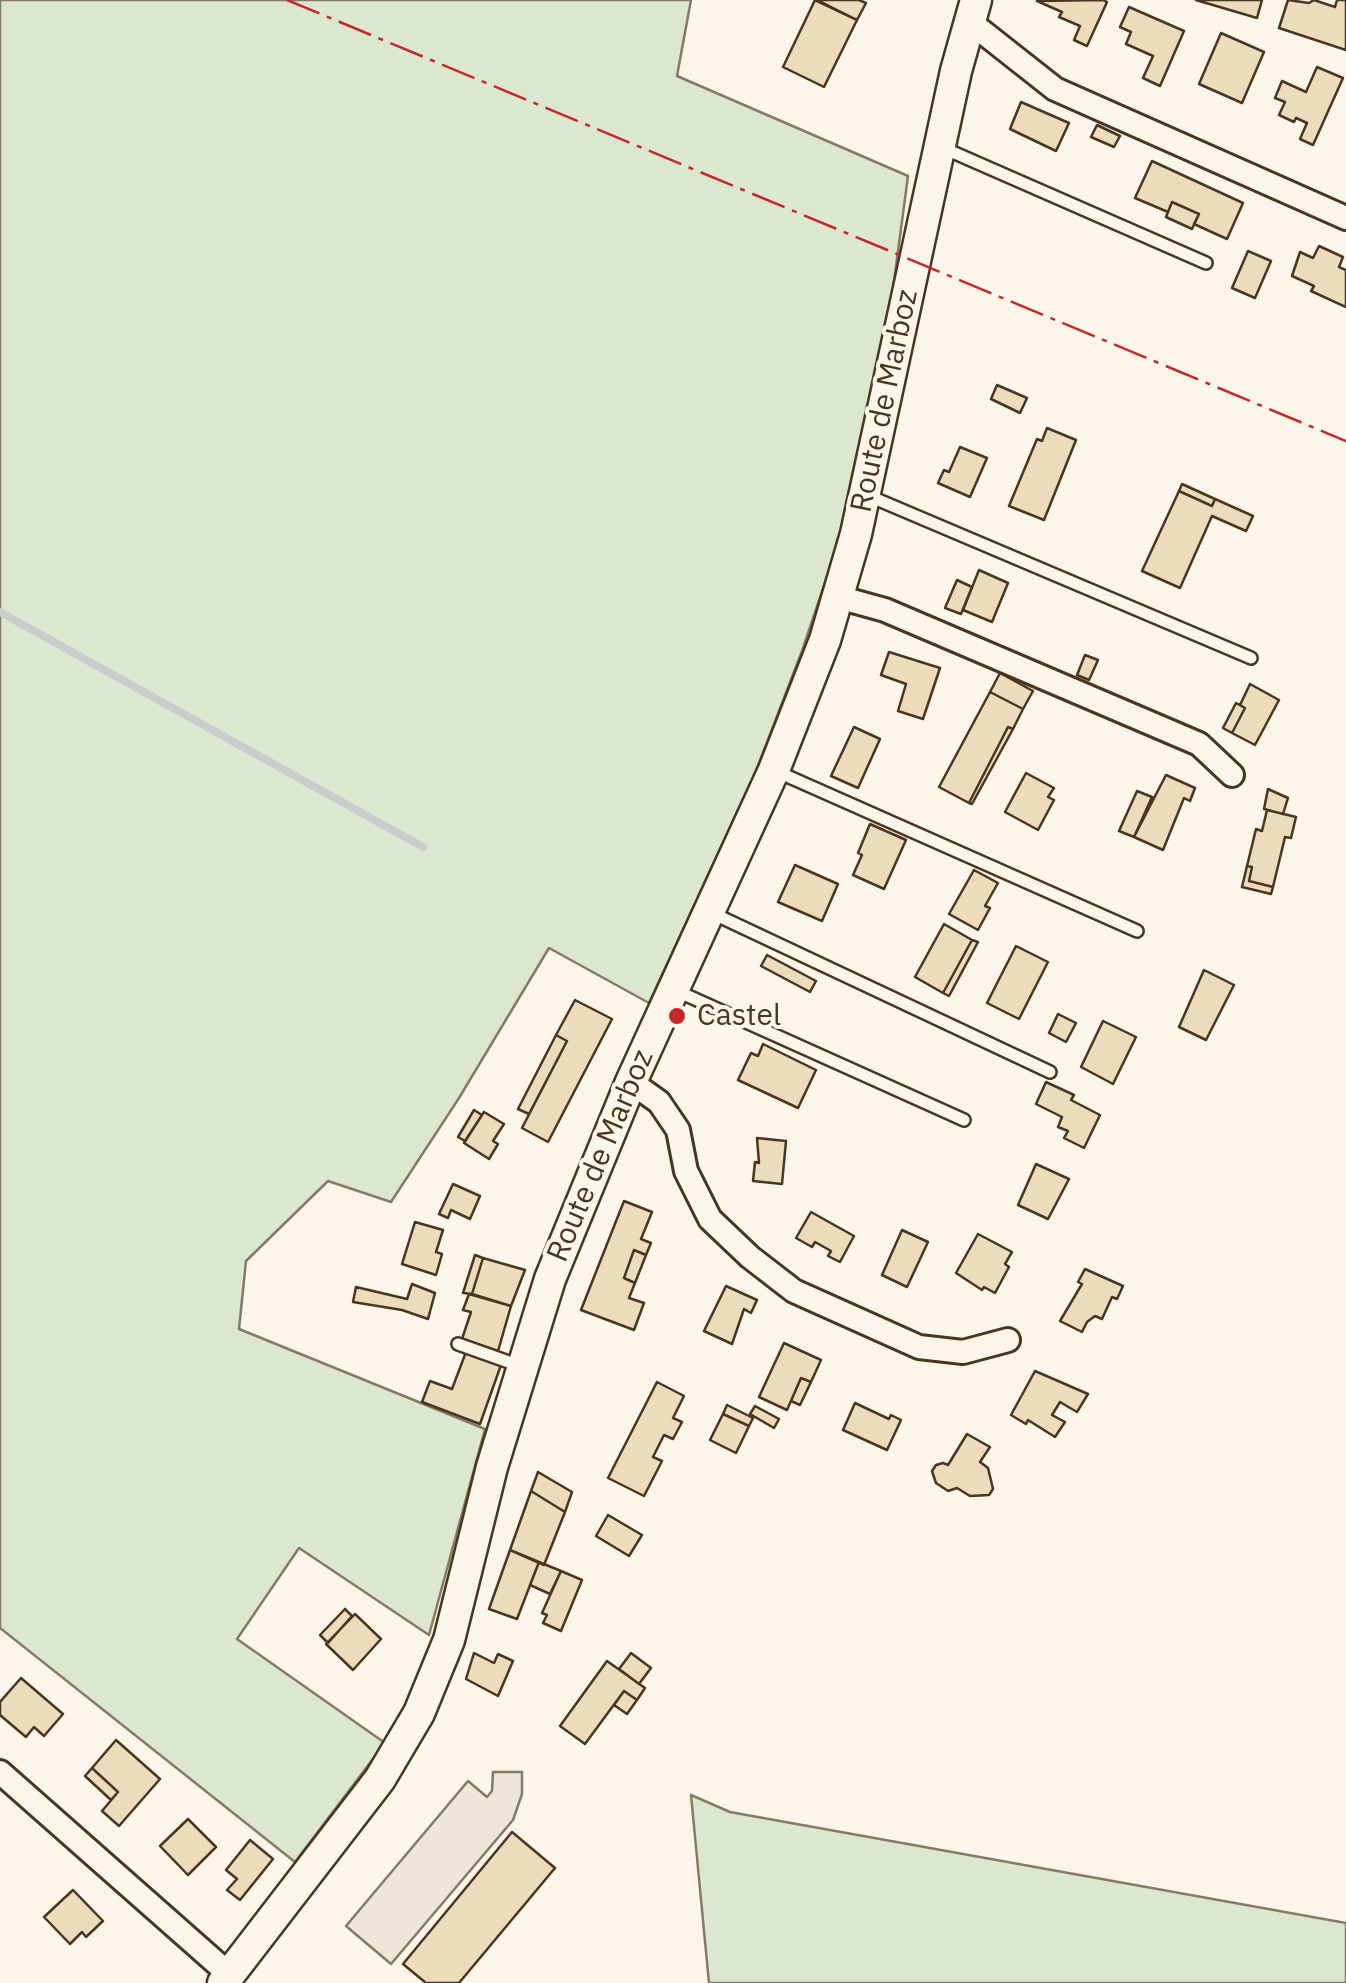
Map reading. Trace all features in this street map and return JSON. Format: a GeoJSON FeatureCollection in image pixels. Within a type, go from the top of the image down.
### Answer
{"type":"FeatureCollection","features":[{"type":"Feature","properties":{"kind":"main road","name":"Route de Marboz"},"geometry":{"type":"LineString","coordinates":[[226,1979],[380,1779],[419,1713],[449,1640],[520,1366],[550,1279],[631,1082],[774,770],[838,596],[973,11]]}},
{"type":"Feature","properties":{"kind":"street"},"geometry":{"type":"LineString","coordinates":[[973,11],[1056,90],[1346,218]]}},
{"type":"Feature","properties":{"kind":"street"},"geometry":{"type":"LineString","coordinates":[[838,596],[885,610],[1199,744],[1232,774]]}},
{"type":"Feature","properties":{"kind":"street"},"geometry":{"type":"LineString","coordinates":[[631,1082],[659,1102],[678,1130],[686,1171],[710,1219],[794,1291],[920,1347],[963,1352],[1008,1340]]}},
{"type":"Feature","properties":{"kind":"street"},"geometry":{"type":"LineString","coordinates":[[0,1772],[226,1979]]}},
{"type":"Feature","properties":{"kind":"lane"},"geometry":{"type":"LineString","coordinates":[[941,146],[1206,263]]}},
{"type":"Feature","properties":{"kind":"lane"},"geometry":{"type":"LineString","coordinates":[[864,494],[1251,658]]}},
{"type":"Feature","properties":{"kind":"lane"},"geometry":{"type":"LineString","coordinates":[[774,770],[1137,931]]}},
{"type":"Feature","properties":{"kind":"lane"},"geometry":{"type":"LineString","coordinates":[[708,911],[1050,1072]]}},
{"type":"Feature","properties":{"kind":"lane"},"geometry":{"type":"LineString","coordinates":[[673,989],[964,1120]]}},
{"type":"Feature","properties":{"kind":"lane"},"geometry":{"type":"LineString","coordinates":[[458,1344],[520,1366]]}},
{"type":"Feature","properties":{"kind":"green space"},"geometry":{"type":"Polygon","coordinates":[[[0,0],[691,0],[677,76],[908,176],[891,304],[837,547],[756,771],[649,1003],[549,948],[391,1202],[328,1181],[246,1261],[239,1329],[485,1429],[429,1635],[299,1548],[237,1639],[385,1743],[295,1862],[0,1628],[0,0]]]}},
{"type":"Feature","properties":{"kind":"green space"},"geometry":{"type":"Polygon","coordinates":[[[691,1795],[730,1812],[1346,1923],[1346,1983],[709,1983],[691,1795]]]}},
{"type":"Feature","properties":{"kind":"shaded area"},"geometry":{"type":"Polygon","coordinates":[[[493,1772],[522,1772],[522,1794],[513,1820],[391,1964],[346,1926],[468,1781],[487,1797],[492,1791],[493,1772]]]}},
{"type":"Feature","properties":{"kind":"building"},"geometry":{"type":"Polygon","coordinates":[[[815,0],[857,20],[824,87],[783,67],[815,0]]]}},
{"type":"Feature","properties":{"kind":"building"},"geometry":{"type":"Polygon","coordinates":[[[817,0],[859,0],[866,3],[857,20],[817,0]]]}},
{"type":"Feature","properties":{"kind":"building"},"geometry":{"type":"Polygon","coordinates":[[[1196,0],[1262,0],[1257,18],[1196,0]]]}},
{"type":"Feature","properties":{"kind":"building"},"geometry":{"type":"Polygon","coordinates":[[[1288,0],[1314,0],[1335,7],[1337,0],[1346,0],[1346,50],[1279,28],[1288,0]]]}},
{"type":"Feature","properties":{"kind":"building"},"geometry":{"type":"Polygon","coordinates":[[[1037,1],[1107,2],[1087,46],[1074,40],[1080,26],[1059,17],[1062,12],[1037,1]]]}},
{"type":"Feature","properties":{"kind":"building"},"geometry":{"type":"Polygon","coordinates":[[[1129,7],[1184,31],[1160,86],[1143,78],[1153,56],[1126,44],[1131,32],[1120,27],[1129,7]]]}},
{"type":"Feature","properties":{"kind":"building"},"geometry":{"type":"Polygon","coordinates":[[[1221,33],[1264,52],[1242,103],[1199,84],[1221,33]]]}},
{"type":"Feature","properties":{"kind":"building"},"geometry":{"type":"Polygon","coordinates":[[[1317,67],[1343,78],[1313,145],[1300,139],[1307,123],[1279,115],[1285,102],[1275,98],[1282,81],[1306,92],[1317,67]]]}},
{"type":"Feature","properties":{"kind":"building"},"geometry":{"type":"Polygon","coordinates":[[[1021,102],[1069,123],[1056,151],[1010,129],[1021,102]]]}},
{"type":"Feature","properties":{"kind":"building"},"geometry":{"type":"Polygon","coordinates":[[[1097,125],[1120,136],[1114,147],[1091,137],[1097,125]]]}},
{"type":"Feature","properties":{"kind":"building"},"geometry":{"type":"Polygon","coordinates":[[[1152,161],[1243,203],[1227,239],[1194,224],[1199,214],[1172,202],[1168,212],[1135,198],[1152,161]]]}},
{"type":"Feature","properties":{"kind":"building"},"geometry":{"type":"Polygon","coordinates":[[[1172,202],[1199,214],[1192,229],[1166,217],[1172,202]]]}},
{"type":"Feature","properties":{"kind":"building"},"geometry":{"type":"Polygon","coordinates":[[[1319,246],[1343,257],[1339,267],[1346,270],[1346,307],[1311,291],[1314,286],[1292,276],[1300,252],[1313,258],[1319,246]]]}},
{"type":"Feature","properties":{"kind":"building"},"geometry":{"type":"Polygon","coordinates":[[[1248,251],[1271,261],[1255,298],[1232,288],[1248,251]]]}},
{"type":"Feature","properties":{"kind":"building"},"geometry":{"type":"Polygon","coordinates":[[[997,385],[1027,398],[1020,413],[991,399],[997,385]]]}},
{"type":"Feature","properties":{"kind":"building"},"geometry":{"type":"Polygon","coordinates":[[[1047,428],[1076,440],[1044,520],[1009,506],[1037,439],[1042,441],[1047,428]]]}},
{"type":"Feature","properties":{"kind":"building"},"geometry":{"type":"Polygon","coordinates":[[[960,447],[987,458],[970,497],[938,483],[944,470],[949,472],[960,447]]]}},
{"type":"Feature","properties":{"kind":"building"},"geometry":{"type":"Polygon","coordinates":[[[1182,484],[1215,499],[1212,506],[1179,491],[1182,484]]]}},
{"type":"Feature","properties":{"kind":"building"},"geometry":{"type":"Polygon","coordinates":[[[1179,491],[1212,506],[1215,499],[1253,516],[1246,531],[1212,516],[1180,588],[1142,571],[1179,491]]]}},
{"type":"Feature","properties":{"kind":"building"},"geometry":{"type":"Polygon","coordinates":[[[979,570],[1008,583],[992,622],[963,610],[979,570]]]}},
{"type":"Feature","properties":{"kind":"building"},"geometry":{"type":"Polygon","coordinates":[[[957,580],[972,587],[961,614],[945,608],[957,580]]]}},
{"type":"Feature","properties":{"kind":"building"},"geometry":{"type":"Polygon","coordinates":[[[889,652],[940,668],[923,719],[898,711],[906,684],[881,675],[889,652]]]}},
{"type":"Feature","properties":{"kind":"building"},"geometry":{"type":"Polygon","coordinates":[[[1085,655],[1098,660],[1089,680],[1077,675],[1085,655]]]}},
{"type":"Feature","properties":{"kind":"building"},"geometry":{"type":"Polygon","coordinates":[[[1000,673],[1033,691],[1023,709],[990,692],[1000,673]]]}},
{"type":"Feature","properties":{"kind":"building"},"geometry":{"type":"Polygon","coordinates":[[[1250,684],[1279,700],[1255,745],[1232,733],[1245,708],[1240,705],[1250,684]]]}},
{"type":"Feature","properties":{"kind":"building"},"geometry":{"type":"Polygon","coordinates":[[[990,692],[1023,709],[1013,729],[1008,727],[969,803],[939,787],[990,692]]]}},
{"type":"Feature","properties":{"kind":"building"},"geometry":{"type":"Polygon","coordinates":[[[1236,703],[1245,708],[1232,733],[1223,728],[1236,703]]]}},
{"type":"Feature","properties":{"kind":"building"},"geometry":{"type":"Polygon","coordinates":[[[854,727],[880,739],[858,788],[831,776],[854,727]]]}},
{"type":"Feature","properties":{"kind":"building"},"geometry":{"type":"Polygon","coordinates":[[[1008,727],[1013,729],[972,804],[969,803],[1008,727]]]}},
{"type":"Feature","properties":{"kind":"building"},"geometry":{"type":"Polygon","coordinates":[[[1026,773],[1054,788],[1048,797],[1054,800],[1038,830],[1005,812],[1026,773]]]}},
{"type":"Feature","properties":{"kind":"building"},"geometry":{"type":"Polygon","coordinates":[[[1166,775],[1195,788],[1190,801],[1184,798],[1163,850],[1134,837],[1166,775]]]}},
{"type":"Feature","properties":{"kind":"building"},"geometry":{"type":"Polygon","coordinates":[[[1268,789],[1288,798],[1283,814],[1264,809],[1268,789]]]}},
{"type":"Feature","properties":{"kind":"building"},"geometry":{"type":"Polygon","coordinates":[[[1137,791],[1152,797],[1134,837],[1119,831],[1137,791]]]}},
{"type":"Feature","properties":{"kind":"building"},"geometry":{"type":"Polygon","coordinates":[[[1267,810],[1296,817],[1291,838],[1285,837],[1273,887],[1249,881],[1252,867],[1247,866],[1256,829],[1262,831],[1267,810]]]}},
{"type":"Feature","properties":{"kind":"building"},"geometry":{"type":"Polygon","coordinates":[[[870,824],[906,840],[884,889],[853,875],[870,824]]]}},
{"type":"Feature","properties":{"kind":"building"},"geometry":{"type":"Polygon","coordinates":[[[795,865],[838,884],[822,921],[778,902],[795,865]]]}},
{"type":"Feature","properties":{"kind":"building"},"geometry":{"type":"Polygon","coordinates":[[[1247,866],[1252,867],[1249,881],[1273,887],[1271,894],[1242,887],[1247,866]]]}},
{"type":"Feature","properties":{"kind":"building"},"geometry":{"type":"Polygon","coordinates":[[[974,870],[998,883],[978,930],[949,914],[974,870]]]}},
{"type":"Feature","properties":{"kind":"building"},"geometry":{"type":"Polygon","coordinates":[[[944,924],[972,940],[943,993],[915,977],[944,924]]]}},
{"type":"Feature","properties":{"kind":"building"},"geometry":{"type":"Polygon","coordinates":[[[972,940],[978,942],[949,996],[943,993],[972,940]]]}},
{"type":"Feature","properties":{"kind":"building"},"geometry":{"type":"Polygon","coordinates":[[[1016,946],[1048,962],[1019,1019],[987,1003],[1016,946]]]}},
{"type":"Feature","properties":{"kind":"building"},"geometry":{"type":"Polygon","coordinates":[[[767,955],[816,981],[810,992],[761,966],[767,955]]]}},
{"type":"Feature","properties":{"kind":"building"},"geometry":{"type":"Polygon","coordinates":[[[1204,970],[1234,985],[1206,1040],[1179,1027],[1204,970]]]}},
{"type":"Feature","properties":{"kind":"building"},"geometry":{"type":"Polygon","coordinates":[[[575,1000],[612,1019],[548,1142],[522,1128],[567,1041],[556,1035],[575,1000]]]}},
{"type":"Feature","properties":{"kind":"building"},"geometry":{"type":"Polygon","coordinates":[[[1058,1014],[1076,1023],[1066,1042],[1049,1033],[1058,1014]]]}},
{"type":"Feature","properties":{"kind":"building"},"geometry":{"type":"Polygon","coordinates":[[[1103,1021],[1136,1037],[1113,1084],[1081,1067],[1103,1021]]]}},
{"type":"Feature","properties":{"kind":"building"},"geometry":{"type":"Polygon","coordinates":[[[556,1035],[567,1041],[529,1114],[518,1109],[556,1035]]]}},
{"type":"Feature","properties":{"kind":"building"},"geometry":{"type":"Polygon","coordinates":[[[763,1044],[816,1070],[798,1108],[738,1080],[751,1053],[758,1056],[763,1044]]]}},
{"type":"Feature","properties":{"kind":"building"},"geometry":{"type":"Polygon","coordinates":[[[1046,1082],[1074,1095],[1071,1100],[1100,1115],[1084,1148],[1064,1138],[1068,1131],[1058,1127],[1062,1117],[1036,1104],[1046,1082]]]}},
{"type":"Feature","properties":{"kind":"building"},"geometry":{"type":"Polygon","coordinates":[[[474,1110],[482,1115],[465,1141],[458,1137],[474,1110]]]}},
{"type":"Feature","properties":{"kind":"building"},"geometry":{"type":"Polygon","coordinates":[[[484,1112],[504,1124],[493,1141],[498,1144],[489,1159],[464,1143],[484,1112]]]}},
{"type":"Feature","properties":{"kind":"building"},"geometry":{"type":"Polygon","coordinates":[[[757,1138],[786,1141],[782,1184],[753,1181],[755,1162],[759,1163],[757,1138]]]}},
{"type":"Feature","properties":{"kind":"building"},"geometry":{"type":"Polygon","coordinates":[[[1036,1164],[1069,1179],[1048,1219],[1018,1205],[1036,1164]]]}},
{"type":"Feature","properties":{"kind":"building"},"geometry":{"type":"Polygon","coordinates":[[[453,1184],[480,1196],[470,1219],[451,1210],[448,1218],[439,1214],[453,1184]]]}},
{"type":"Feature","properties":{"kind":"building"},"geometry":{"type":"Polygon","coordinates":[[[624,1201],[652,1212],[641,1239],[651,1243],[646,1255],[634,1250],[624,1278],[635,1283],[629,1298],[644,1303],[634,1330],[581,1310],[624,1201]]]}},
{"type":"Feature","properties":{"kind":"building"},"geometry":{"type":"Polygon","coordinates":[[[811,1212],[854,1236],[840,1262],[815,1242],[812,1247],[796,1238],[811,1212]]]}},
{"type":"Feature","properties":{"kind":"building"},"geometry":{"type":"Polygon","coordinates":[[[415,1222],[443,1230],[436,1252],[442,1254],[436,1275],[402,1264],[415,1222]]]}},
{"type":"Feature","properties":{"kind":"building"},"geometry":{"type":"Polygon","coordinates":[[[902,1230],[928,1242],[907,1287],[882,1275],[902,1230]]]}},
{"type":"Feature","properties":{"kind":"building"},"geometry":{"type":"Polygon","coordinates":[[[978,1234],[1012,1252],[995,1293],[984,1287],[982,1290],[956,1273],[978,1234]]]}},
{"type":"Feature","properties":{"kind":"building"},"geometry":{"type":"Polygon","coordinates":[[[634,1250],[646,1255],[635,1283],[624,1278],[634,1250]]]}},
{"type":"Feature","properties":{"kind":"building"},"geometry":{"type":"Polygon","coordinates":[[[475,1255],[483,1258],[472,1294],[463,1293],[475,1255]]]}},
{"type":"Feature","properties":{"kind":"building"},"geometry":{"type":"Polygon","coordinates":[[[483,1258],[525,1270],[511,1306],[472,1294],[483,1258]]]}},
{"type":"Feature","properties":{"kind":"building"},"geometry":{"type":"Polygon","coordinates":[[[1085,1269],[1123,1286],[1117,1299],[1112,1297],[1102,1319],[1095,1316],[1082,1332],[1060,1321],[1082,1284],[1078,1282],[1085,1269]]]}},
{"type":"Feature","properties":{"kind":"building"},"geometry":{"type":"Polygon","coordinates":[[[412,1284],[435,1293],[428,1319],[402,1310],[353,1302],[356,1287],[407,1299],[412,1284]]]}},
{"type":"Feature","properties":{"kind":"building"},"geometry":{"type":"Polygon","coordinates":[[[726,1286],[757,1300],[751,1313],[744,1309],[732,1344],[704,1331],[726,1286]]]}},
{"type":"Feature","properties":{"kind":"building"},"geometry":{"type":"Polygon","coordinates":[[[469,1294],[511,1306],[498,1351],[462,1339],[471,1312],[463,1310],[469,1294]]]}},
{"type":"Feature","properties":{"kind":"building"},"geometry":{"type":"Polygon","coordinates":[[[784,1343],[821,1360],[811,1382],[801,1378],[787,1410],[759,1397],[784,1343]]]}},
{"type":"Feature","properties":{"kind":"building"},"geometry":{"type":"Polygon","coordinates":[[[466,1352],[501,1365],[480,1424],[422,1402],[430,1381],[452,1389],[466,1352]]]}},
{"type":"Feature","properties":{"kind":"building"},"geometry":{"type":"Polygon","coordinates":[[[1035,1371],[1088,1394],[1077,1412],[1060,1402],[1052,1415],[1065,1422],[1055,1437],[1028,1420],[1026,1424],[1011,1415],[1035,1371]]]}},
{"type":"Feature","properties":{"kind":"building"},"geometry":{"type":"Polygon","coordinates":[[[801,1378],[811,1382],[800,1405],[791,1401],[801,1378]]]}},
{"type":"Feature","properties":{"kind":"building"},"geometry":{"type":"Polygon","coordinates":[[[657,1382],[684,1396],[673,1418],[682,1422],[673,1439],[664,1435],[653,1457],[662,1461],[644,1496],[608,1478],[657,1382]]]}},
{"type":"Feature","properties":{"kind":"building"},"geometry":{"type":"Polygon","coordinates":[[[855,1403],[889,1419],[891,1415],[901,1420],[887,1450],[843,1430],[855,1403]]]}},
{"type":"Feature","properties":{"kind":"building"},"geometry":{"type":"Polygon","coordinates":[[[727,1405],[753,1418],[749,1426],[723,1414],[727,1405]]]}},
{"type":"Feature","properties":{"kind":"building"},"geometry":{"type":"Polygon","coordinates":[[[755,1406],[779,1419],[774,1428],[750,1414],[755,1406]]]}},
{"type":"Feature","properties":{"kind":"building"},"geometry":{"type":"Polygon","coordinates":[[[723,1414],[749,1426],[736,1453],[710,1440],[723,1414]]]}},
{"type":"Feature","properties":{"kind":"building"},"geometry":{"type":"Polygon","coordinates":[[[967,1434],[990,1447],[980,1462],[988,1468],[993,1489],[989,1495],[970,1496],[957,1488],[948,1491],[936,1483],[932,1471],[936,1465],[948,1465],[967,1434]]]}},
{"type":"Feature","properties":{"kind":"building"},"geometry":{"type":"Polygon","coordinates":[[[538,1472],[572,1492],[565,1512],[531,1491],[538,1472]]]}},
{"type":"Feature","properties":{"kind":"building"},"geometry":{"type":"Polygon","coordinates":[[[531,1491],[565,1512],[544,1565],[510,1550],[531,1491]]]}},
{"type":"Feature","properties":{"kind":"building"},"geometry":{"type":"Polygon","coordinates":[[[608,1515],[642,1535],[629,1556],[596,1536],[608,1515]]]}},
{"type":"Feature","properties":{"kind":"building"},"geometry":{"type":"Polygon","coordinates":[[[510,1550],[539,1562],[517,1619],[489,1609],[510,1550]]]}},
{"type":"Feature","properties":{"kind":"building"},"geometry":{"type":"Polygon","coordinates":[[[539,1562],[561,1571],[550,1594],[530,1585],[539,1562]]]}},
{"type":"Feature","properties":{"kind":"building"},"geometry":{"type":"Polygon","coordinates":[[[561,1571],[582,1580],[561,1631],[543,1623],[547,1615],[542,1613],[561,1571]]]}},
{"type":"Feature","properties":{"kind":"building"},"geometry":{"type":"Polygon","coordinates":[[[345,1609],[352,1616],[328,1643],[320,1635],[345,1609]]]}},
{"type":"Feature","properties":{"kind":"building"},"geometry":{"type":"Polygon","coordinates":[[[355,1614],[381,1639],[353,1670],[326,1644],[355,1614]]]}},
{"type":"Feature","properties":{"kind":"building"},"geometry":{"type":"Polygon","coordinates":[[[474,1653],[494,1663],[498,1654],[513,1661],[498,1696],[466,1679],[474,1653]]]}},
{"type":"Feature","properties":{"kind":"building"},"geometry":{"type":"Polygon","coordinates":[[[631,1653],[651,1668],[639,1684],[619,1669],[631,1653]]]}},
{"type":"Feature","properties":{"kind":"building"},"geometry":{"type":"Polygon","coordinates":[[[607,1661],[645,1688],[637,1700],[624,1691],[585,1744],[560,1726],[607,1661]]]}},
{"type":"Feature","properties":{"kind":"building"},"geometry":{"type":"Polygon","coordinates":[[[21,1678],[63,1714],[44,1736],[34,1727],[26,1737],[0,1715],[0,1702],[21,1678]]]}},
{"type":"Feature","properties":{"kind":"building"},"geometry":{"type":"Polygon","coordinates":[[[624,1691],[637,1700],[627,1714],[614,1705],[624,1691]]]}},
{"type":"Feature","properties":{"kind":"building"},"geometry":{"type":"Polygon","coordinates":[[[116,1740],[160,1779],[119,1826],[102,1811],[118,1792],[92,1768],[116,1740]]]}},
{"type":"Feature","properties":{"kind":"building"},"geometry":{"type":"Polygon","coordinates":[[[92,1768],[118,1792],[111,1800],[85,1776],[92,1768]]]}},
{"type":"Feature","properties":{"kind":"building"},"geometry":{"type":"Polygon","coordinates":[[[188,1819],[216,1847],[188,1875],[160,1846],[188,1819]]]}},
{"type":"Feature","properties":{"kind":"building"},"geometry":{"type":"Polygon","coordinates":[[[512,1832],[555,1868],[459,1983],[426,1983],[403,1964],[512,1832]]]}},
{"type":"Feature","properties":{"kind":"building"},"geometry":{"type":"Polygon","coordinates":[[[250,1840],[273,1859],[240,1900],[227,1890],[237,1879],[226,1870],[250,1840]]]}},
{"type":"Feature","properties":{"kind":"building"},"geometry":{"type":"Polygon","coordinates":[[[73,1890],[103,1921],[86,1937],[82,1932],[70,1944],[44,1917],[73,1890]]]}},
{"type":"Feature","properties":{"kind":"waterway"},"geometry":{"type":"LineString","coordinates":[[0,612],[423,847]]}},
{"type":"Feature","properties":{"kind":"power"},"geometry":{"type":"LineString","coordinates":[[287,0],[1346,441]]}},
{"type":"Feature","properties":{"kind":"place","name":"Castel"},"geometry":{"type":"Point","coordinates":[677,1016]}}]}
